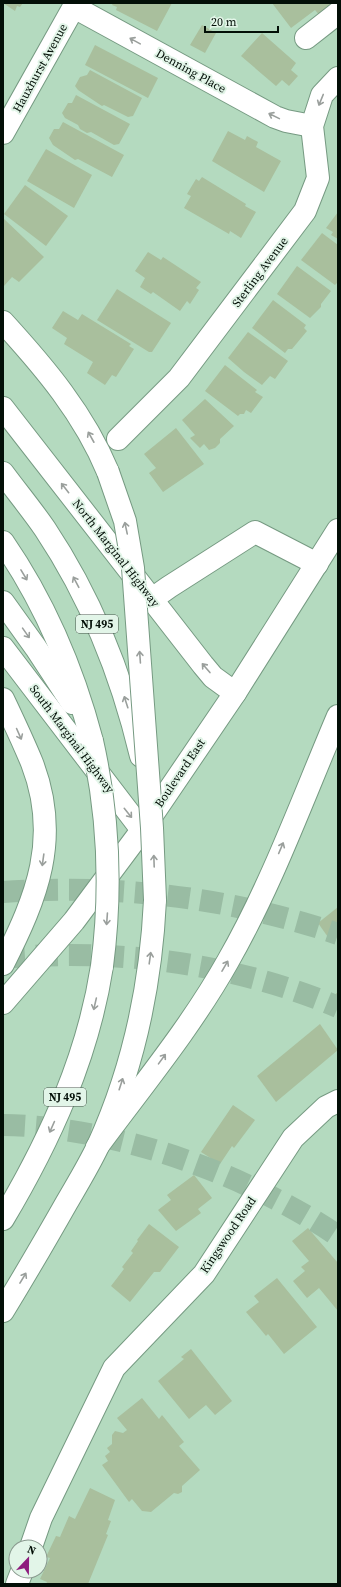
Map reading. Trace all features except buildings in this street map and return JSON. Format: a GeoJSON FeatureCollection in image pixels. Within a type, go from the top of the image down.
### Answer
{"type":"FeatureCollection","features":[{"type":"Feature","properties":{"kind":"main road","name":"Denning Place"},"geometry":{"type":"LineString","coordinates":[[75,5],[275,117],[286,121],[312,126]]}},
{"type":"Feature","properties":{"kind":"main road","name":"Hauxhurst Avenue"},"geometry":{"type":"LineString","coordinates":[[3,133],[75,5]]}},
{"type":"Feature","properties":{"kind":"main road"},"geometry":{"type":"LineString","coordinates":[[306,38],[338,13]]}},
{"type":"Feature","properties":{"kind":"main road","name":"Sterling Avenue"},"geometry":{"type":"LineString","coordinates":[[118,439],[179,378],[305,211],[318,178],[312,126],[322,95],[338,78]]}},
{"type":"Feature","properties":{"kind":"main road"},"geometry":{"type":"LineString","coordinates":[[3,322],[49,374],[63,392],[91,435],[108,472],[125,521],[133,568],[150,794]]}},
{"type":"Feature","properties":{"kind":"main road","name":"North Marginal Highway"},"geometry":{"type":"LineString","coordinates":[[3,408],[203,665],[213,677],[235,693]]}},
{"type":"Feature","properties":{"kind":"main road","name":"NJ 495"},"geometry":{"type":"LineString","coordinates":[[3,473],[44,528],[90,609],[106,644],[136,734],[150,794],[155,900],[152,946],[140,1020],[121,1085],[97,1147],[3,1311]]}},
{"type":"Feature","properties":{"kind":"main road","name":"Boulevard East"},"geometry":{"type":"LineString","coordinates":[[3,1002],[74,921],[142,830],[235,693],[338,530]]}},
{"type":"Feature","properties":{"kind":"main road"},"geometry":{"type":"LineString","coordinates":[[152,599],[169,586],[255,532],[317,564]]}},
{"type":"Feature","properties":{"kind":"main road","name":"NJ 495"},"geometry":{"type":"LineString","coordinates":[[3,542],[35,592],[62,648],[83,706],[103,796],[107,848],[107,920],[102,966],[90,1026],[70,1085],[44,1146],[3,1219]]}},
{"type":"Feature","properties":{"kind":"main road"},"geometry":{"type":"LineString","coordinates":[[3,602],[53,672],[81,718],[92,741]]}},
{"type":"Feature","properties":{"kind":"main road","name":"South Marginal Highway"},"geometry":{"type":"LineString","coordinates":[[3,648],[142,830]]}},
{"type":"Feature","properties":{"kind":"main road"},"geometry":{"type":"LineString","coordinates":[[3,699],[32,764],[44,814],[46,840],[43,866],[32,903],[22,928],[3,964]]}},
{"type":"Feature","properties":{"kind":"main road"},"geometry":{"type":"LineString","coordinates":[[97,1147],[205,999],[228,962],[263,891],[338,716]]}},
{"type":"Feature","properties":{"kind":"main road","name":"Kingswood Road"},"geometry":{"type":"LineString","coordinates":[[34,1539],[41,1518],[114,1368],[204,1274],[294,1138],[326,1107],[338,1101]]}},
{"type":"Feature","properties":{"kind":"tunnel"},"geometry":{"type":"LineString","coordinates":[[3,892],[88,890],[172,896],[214,902],[255,911],[297,921],[338,934]]}},
{"type":"Feature","properties":{"kind":"tunnel"},"geometry":{"type":"LineString","coordinates":[[3,958],[46,955],[88,955],[174,962],[258,979],[338,1007]]}},
{"type":"Feature","properties":{"kind":"tunnel"},"geometry":{"type":"LineString","coordinates":[[3,1125],[46,1128],[89,1134],[134,1144],[178,1158],[221,1174],[263,1193],[302,1213],[338,1236]]}}]}
